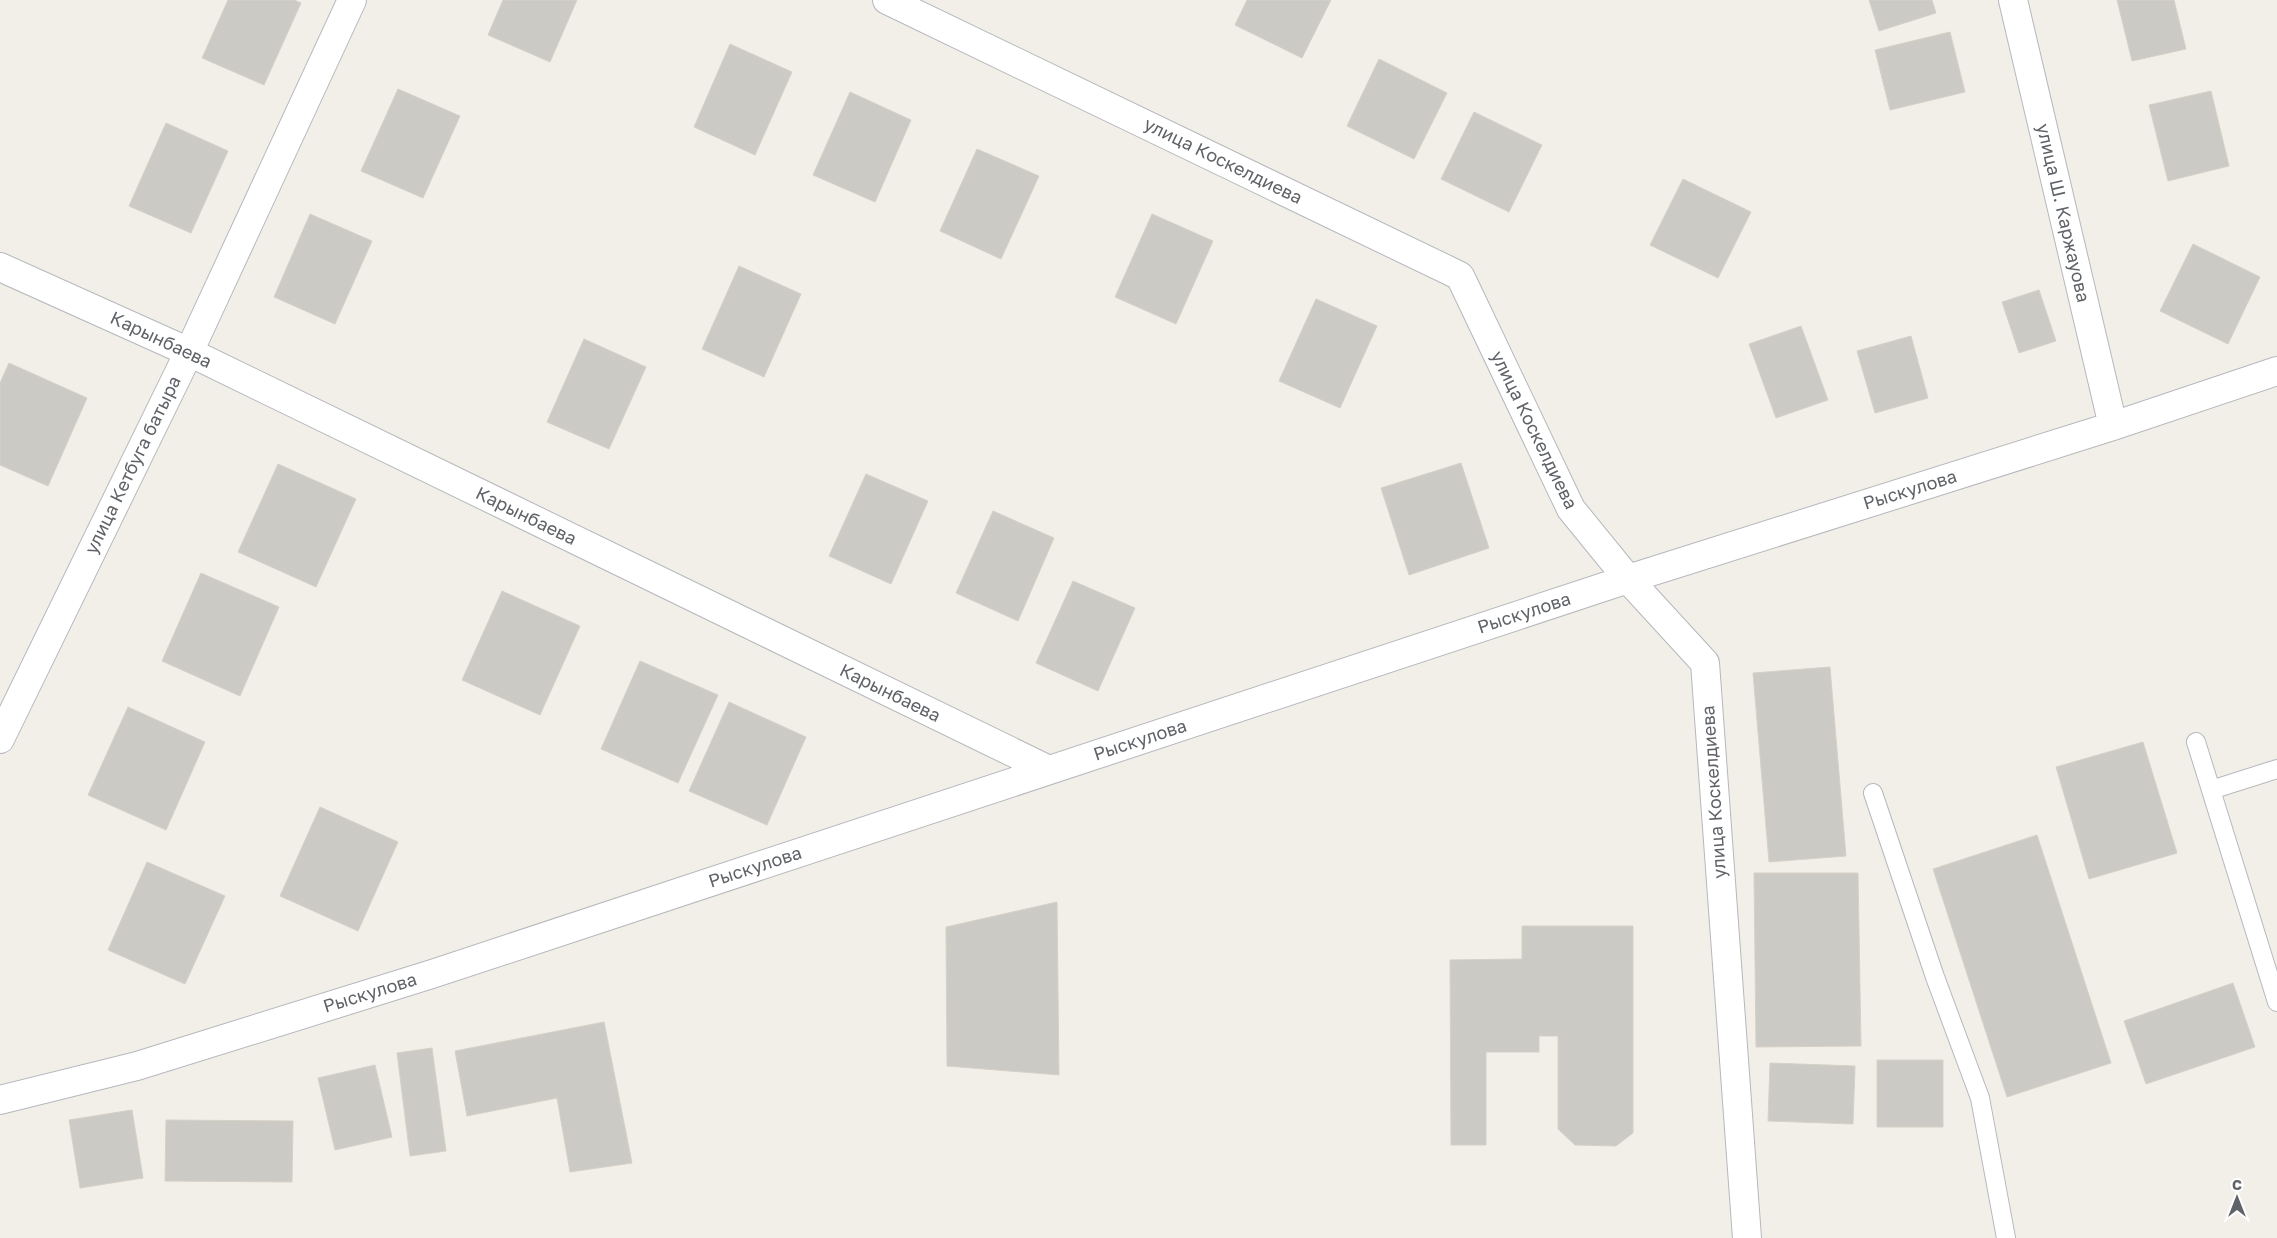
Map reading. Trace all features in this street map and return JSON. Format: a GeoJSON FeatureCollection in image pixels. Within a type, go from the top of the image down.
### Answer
{"type":"FeatureCollection","features":[{"type":"Feature","properties":{"kind":"street","name":"улица Кетбуга батыра"},"geometry":{"type":"LineString","coordinates":[[0,739],[189,352],[352,0]]}},
{"type":"Feature","properties":{"kind":"street","name":"улица Коскелдиева"},"geometry":{"type":"LineString","coordinates":[[887,0],[1460,276],[1571,509],[1628,579],[1705,663],[1746,1238]]}},
{"type":"Feature","properties":{"kind":"street","name":"улица Ш. Каржауова"},"geometry":{"type":"LineString","coordinates":[[2013,0],[2113,426]]}},
{"type":"Feature","properties":{"kind":"street","name":"Карынбаева"},"geometry":{"type":"LineString","coordinates":[[0,267],[189,352],[1049,770]]}},
{"type":"Feature","properties":{"kind":"street","name":"Рыскулова"},"geometry":{"type":"LineString","coordinates":[[0,1100],[137,1066],[432,974],[1628,579],[2113,426],[2277,371]]}},
{"type":"Feature","properties":{"kind":"lane"},"geometry":{"type":"LineString","coordinates":[[2196,742],[2277,1002]]}},
{"type":"Feature","properties":{"kind":"lane"},"geometry":{"type":"LineString","coordinates":[[2211,790],[2277,769]]}},
{"type":"Feature","properties":{"kind":"lane"},"geometry":{"type":"LineString","coordinates":[[1874,793],[1935,977],[1980,1098],[2006,1238]]}},
{"type":"Feature","properties":{"kind":"building"},"geometry":{"type":"Polygon","coordinates":[[[228,0],[294,0],[301,3],[264,85],[202,58],[228,0]]]}},
{"type":"Feature","properties":{"kind":"building"},"geometry":{"type":"Polygon","coordinates":[[[503,0],[577,0],[550,62],[488,35],[503,0]]]}},
{"type":"Feature","properties":{"kind":"building"},"geometry":{"type":"Polygon","coordinates":[[[1247,0],[1331,0],[1302,58],[1235,25],[1247,0]]]}},
{"type":"Feature","properties":{"kind":"building"},"geometry":{"type":"Polygon","coordinates":[[[1869,0],[1932,0],[1936,13],[1879,31],[1869,0]]]}},
{"type":"Feature","properties":{"kind":"building"},"geometry":{"type":"Polygon","coordinates":[[[2117,0],[2174,0],[2186,49],[2132,61],[2117,0]]]}},
{"type":"Feature","properties":{"kind":"building"},"geometry":{"type":"Polygon","coordinates":[[[1950,32],[1965,92],[1890,110],[1875,50],[1950,32]]]}},
{"type":"Feature","properties":{"kind":"building"},"geometry":{"type":"Polygon","coordinates":[[[730,44],[792,72],[755,155],[694,127],[730,44]]]}},
{"type":"Feature","properties":{"kind":"building"},"geometry":{"type":"Polygon","coordinates":[[[1379,59],[1447,93],[1414,159],[1347,126],[1379,59]]]}},
{"type":"Feature","properties":{"kind":"building"},"geometry":{"type":"Polygon","coordinates":[[[398,89],[460,116],[423,198],[361,171],[398,89]]]}},
{"type":"Feature","properties":{"kind":"building"},"geometry":{"type":"Polygon","coordinates":[[[2211,91],[2229,166],[2168,181],[2149,105],[2211,91]]]}},
{"type":"Feature","properties":{"kind":"building"},"geometry":{"type":"Polygon","coordinates":[[[850,92],[911,120],[875,202],[813,175],[850,92]]]}},
{"type":"Feature","properties":{"kind":"building"},"geometry":{"type":"Polygon","coordinates":[[[1474,112],[1542,145],[1509,212],[1441,179],[1474,112]]]}},
{"type":"Feature","properties":{"kind":"building"},"geometry":{"type":"Polygon","coordinates":[[[166,123],[228,151],[191,233],[129,206],[166,123]]]}},
{"type":"Feature","properties":{"kind":"building"},"geometry":{"type":"Polygon","coordinates":[[[977,149],[1039,176],[1001,259],[940,231],[977,149]]]}},
{"type":"Feature","properties":{"kind":"building"},"geometry":{"type":"Polygon","coordinates":[[[1683,179],[1751,212],[1718,278],[1650,245],[1683,179]]]}},
{"type":"Feature","properties":{"kind":"building"},"geometry":{"type":"Polygon","coordinates":[[[310,214],[372,241],[335,324],[274,297],[310,214]]]}},
{"type":"Feature","properties":{"kind":"building"},"geometry":{"type":"Polygon","coordinates":[[[1152,214],[1213,241],[1176,324],[1115,297],[1152,214]]]}},
{"type":"Feature","properties":{"kind":"building"},"geometry":{"type":"Polygon","coordinates":[[[2193,244],[2260,277],[2228,344],[2160,311],[2193,244]]]}},
{"type":"Feature","properties":{"kind":"building"},"geometry":{"type":"Polygon","coordinates":[[[739,266],[801,294],[764,377],[702,349],[739,266]]]}},
{"type":"Feature","properties":{"kind":"building"},"geometry":{"type":"Polygon","coordinates":[[[2039,290],[2056,341],[2019,353],[2002,302],[2039,290]]]}},
{"type":"Feature","properties":{"kind":"building"},"geometry":{"type":"Polygon","coordinates":[[[1316,299],[1377,326],[1340,408],[1279,381],[1316,299]]]}},
{"type":"Feature","properties":{"kind":"building"},"geometry":{"type":"Polygon","coordinates":[[[1801,326],[1828,400],[1776,418],[1749,344],[1801,326]]]}},
{"type":"Feature","properties":{"kind":"building"},"geometry":{"type":"Polygon","coordinates":[[[1911,336],[1928,398],[1875,413],[1857,351],[1911,336]]]}},
{"type":"Feature","properties":{"kind":"building"},"geometry":{"type":"Polygon","coordinates":[[[584,339],[646,367],[609,449],[547,422],[584,339]]]}},
{"type":"Feature","properties":{"kind":"building"},"geometry":{"type":"Polygon","coordinates":[[[9,363],[87,398],[48,486],[0,465],[0,383],[9,363]]]}},
{"type":"Feature","properties":{"kind":"building"},"geometry":{"type":"Polygon","coordinates":[[[1461,463],[1489,548],[1409,575],[1381,488],[1461,463]]]}},
{"type":"Feature","properties":{"kind":"building"},"geometry":{"type":"Polygon","coordinates":[[[278,464],[356,499],[316,587],[238,552],[278,464]]]}},
{"type":"Feature","properties":{"kind":"building"},"geometry":{"type":"Polygon","coordinates":[[[866,474],[928,501],[891,584],[829,556],[866,474]]]}},
{"type":"Feature","properties":{"kind":"building"},"geometry":{"type":"Polygon","coordinates":[[[993,511],[1054,538],[1018,621],[956,593],[993,511]]]}},
{"type":"Feature","properties":{"kind":"building"},"geometry":{"type":"Polygon","coordinates":[[[201,573],[279,607],[240,696],[162,661],[201,573]]]}},
{"type":"Feature","properties":{"kind":"building"},"geometry":{"type":"Polygon","coordinates":[[[1073,581],[1135,608],[1098,691],[1036,663],[1073,581]]]}},
{"type":"Feature","properties":{"kind":"building"},"geometry":{"type":"Polygon","coordinates":[[[502,591],[580,626],[540,715],[462,680],[502,591]]]}},
{"type":"Feature","properties":{"kind":"building"},"geometry":{"type":"Polygon","coordinates":[[[640,661],[718,695],[678,783],[601,749],[640,661]]]}},
{"type":"Feature","properties":{"kind":"building"},"geometry":{"type":"Polygon","coordinates":[[[1830,667],[1846,856],[1769,862],[1753,673],[1830,667]]]}},
{"type":"Feature","properties":{"kind":"building"},"geometry":{"type":"Polygon","coordinates":[[[729,702],[806,737],[767,825],[689,791],[729,702]]]}},
{"type":"Feature","properties":{"kind":"building"},"geometry":{"type":"Polygon","coordinates":[[[128,707],[205,742],[166,830],[88,795],[128,707]]]}},
{"type":"Feature","properties":{"kind":"building"},"geometry":{"type":"Polygon","coordinates":[[[2143,742],[2177,853],[2089,879],[2056,767],[2143,742]]]}},
{"type":"Feature","properties":{"kind":"building"},"geometry":{"type":"Polygon","coordinates":[[[320,807],[398,842],[358,931],[280,896],[320,807]]]}},
{"type":"Feature","properties":{"kind":"building"},"geometry":{"type":"Polygon","coordinates":[[[2037,835],[2111,1063],[2007,1097],[1933,869],[2037,835]]]}},
{"type":"Feature","properties":{"kind":"building"},"geometry":{"type":"Polygon","coordinates":[[[147,862],[225,896],[185,984],[108,950],[147,862]]]}},
{"type":"Feature","properties":{"kind":"building"},"geometry":{"type":"Polygon","coordinates":[[[1754,873],[1858,873],[1861,1046],[1756,1047],[1754,873]]]}},
{"type":"Feature","properties":{"kind":"building"},"geometry":{"type":"Polygon","coordinates":[[[1057,902],[1059,1075],[947,1066],[946,927],[1057,902]]]}},
{"type":"Feature","properties":{"kind":"building"},"geometry":{"type":"Polygon","coordinates":[[[1522,926],[1633,926],[1633,1133],[1616,1146],[1575,1145],[1558,1129],[1558,1036],[1539,1036],[1539,1052],[1486,1052],[1486,1145],[1451,1145],[1450,960],[1522,959],[1522,926]]]}},
{"type":"Feature","properties":{"kind":"building"},"geometry":{"type":"Polygon","coordinates":[[[2233,983],[2255,1047],[2146,1084],[2124,1021],[2233,983]]]}},
{"type":"Feature","properties":{"kind":"building"},"geometry":{"type":"Polygon","coordinates":[[[604,1022],[632,1163],[570,1172],[557,1098],[467,1116],[455,1051],[604,1022]]]}},
{"type":"Feature","properties":{"kind":"building"},"geometry":{"type":"Polygon","coordinates":[[[432,1048],[446,1151],[410,1156],[397,1053],[432,1048]]]}},
{"type":"Feature","properties":{"kind":"building"},"geometry":{"type":"Polygon","coordinates":[[[1877,1060],[1943,1060],[1943,1127],[1877,1127],[1877,1060]]]}},
{"type":"Feature","properties":{"kind":"building"},"geometry":{"type":"Polygon","coordinates":[[[1770,1063],[1855,1066],[1853,1124],[1768,1121],[1770,1063]]]}},
{"type":"Feature","properties":{"kind":"building"},"geometry":{"type":"Polygon","coordinates":[[[375,1065],[392,1137],[335,1150],[318,1078],[375,1065]]]}},
{"type":"Feature","properties":{"kind":"building"},"geometry":{"type":"Polygon","coordinates":[[[132,1110],[143,1178],[80,1188],[69,1120],[132,1110]]]}},
{"type":"Feature","properties":{"kind":"building"},"geometry":{"type":"Polygon","coordinates":[[[166,1120],[293,1121],[292,1182],[165,1181],[166,1120]]]}}]}
